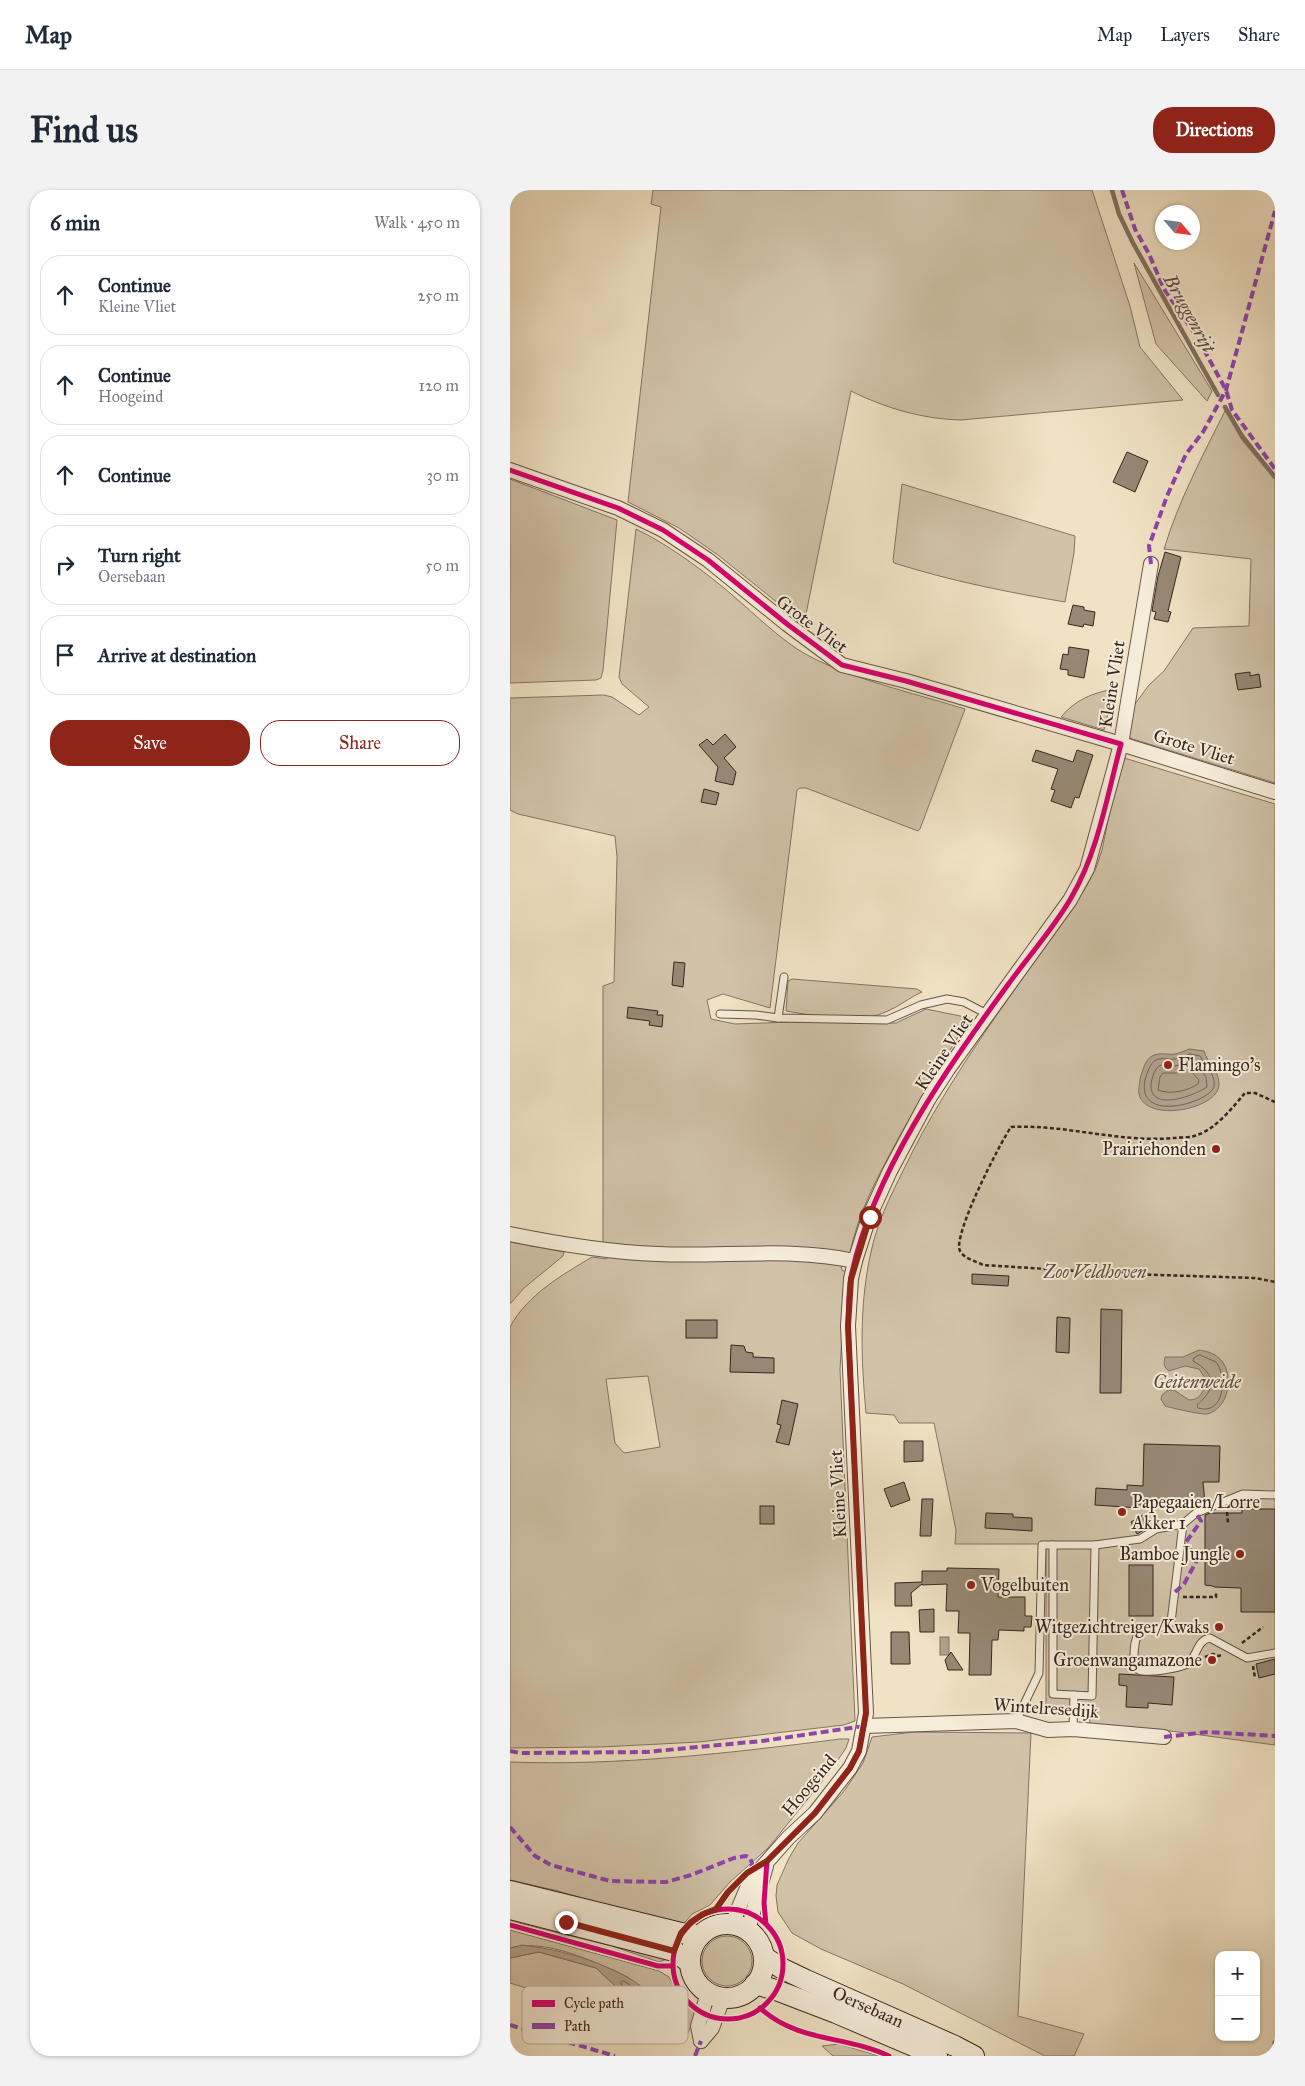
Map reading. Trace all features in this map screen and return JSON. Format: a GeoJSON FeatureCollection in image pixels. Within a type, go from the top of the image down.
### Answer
{"type":"FeatureCollection","features":[{"type":"Feature","properties":{"kind":"main road"},"geometry":{"type":"LineString","coordinates":[[510,1891],[700,1936]]}},
{"type":"Feature","properties":{"kind":"main road"},"geometry":{"type":"LineString","coordinates":[[510,1909],[674,1951],[690,1963]]}},
{"type":"Feature","properties":{"kind":"main road"},"geometry":{"type":"LineString","coordinates":[[720,1925],[740,1927],[755,1937],[761,1946],[764,1956],[763,1966],[756,1984],[746,1992],[735,1997],[715,1995],[699,1985],[693,1975],[690,1963],[691,1953],[700,1936],[709,1929],[720,1925]]}},
{"type":"Feature","properties":{"kind":"main road","name":"Oersebaan"},"geometry":{"type":"LineString","coordinates":[[764,1956],[806,1980],[956,2046],[974,2056]]}},
{"type":"Feature","properties":{"kind":"main road","name":"Oersebaan"},"geometry":{"type":"LineString","coordinates":[[756,1984],[836,2013],[937,2056]]}},
{"type":"Feature","properties":{"kind":"street","name":"Grote Vliet"},"geometry":{"type":"LineString","coordinates":[[510,470],[618,508],[662,530],[708,560],[787,624],[842,665],[906,681],[1122,744],[1275,792]]}},
{"type":"Feature","properties":{"kind":"street","name":"Kleine Vliet"},"geometry":{"type":"LineString","coordinates":[[864,1726],[866,1713],[862,1612],[848,1326],[851,1279],[870,1217],[890,1170],[928,1100],[986,1014],[1070,900],[1087,869],[1122,744],[1151,564]]}},
{"type":"Feature","properties":{"kind":"street"},"geometry":{"type":"LineString","coordinates":[[510,1234],[604,1250],[658,1254],[828,1255],[856,1261]]}},
{"type":"Feature","properties":{"kind":"street","name":"Wintelresedijk"},"geometry":{"type":"LineString","coordinates":[[864,1726],[1016,1721],[1048,1730],[1073,1729],[1164,1737]]}},
{"type":"Feature","properties":{"kind":"street","name":"Hoogeind"},"geometry":{"type":"LineString","coordinates":[[740,1927],[767,1861],[815,1813],[850,1768],[859,1751],[864,1726]]}},
{"type":"Feature","properties":{"kind":"lane"},"geometry":{"type":"LineString","coordinates":[[778,1018],[784,976]]}},
{"type":"Feature","properties":{"kind":"lane","name":"Kleine Vliet"},"geometry":{"type":"LineString","coordinates":[[720,1014],[778,1018],[887,1020],[921,1005],[946,999],[964,1002],[986,1014]]}},
{"type":"Feature","properties":{"kind":"lane"},"geometry":{"type":"LineString","coordinates":[[1016,1721],[1039,1673],[1042,1545],[1095,1545],[1140,1539],[1156,1529],[1183,1524],[1196,1513],[1243,1494],[1275,1496]]}},
{"type":"Feature","properties":{"kind":"lane"},"geometry":{"type":"LineString","coordinates":[[1183,1524],[1171,1622],[1164,1628],[1146,1629],[1139,1634],[1135,1645],[1134,1665],[1138,1670],[1156,1671],[1186,1664],[1194,1656],[1201,1642],[1210,1638],[1247,1658],[1275,1653]]}},
{"type":"Feature","properties":{"kind":"lane"},"geometry":{"type":"LineString","coordinates":[[1053,1545],[1053,1694],[1092,1696],[1095,1545]]}},
{"type":"Feature","properties":{"kind":"lane"},"geometry":{"type":"LineString","coordinates":[[1073,1729],[1074,1695]]}},
{"type":"Feature","properties":{"kind":"path"},"geometry":{"type":"LineString","coordinates":[[1275,1102],[1245,1092],[1227,1115],[1197,1135],[1154,1140],[1091,1134],[1034,1125],[1010,1126],[1000,1143],[963,1224],[958,1242],[960,1251],[968,1259],[983,1264],[1127,1274],[1255,1278],[1275,1282]]}},
{"type":"Feature","properties":{"kind":"path"},"geometry":{"type":"LineString","coordinates":[[1174,1598],[1216,1597],[1216,1591]]}},
{"type":"Feature","properties":{"kind":"path"},"geometry":{"type":"LineString","coordinates":[[1194,1656],[1206,1657],[1213,1654],[1219,1656],[1263,1627]]}},
{"type":"Feature","properties":{"kind":"green space"},"geometry":{"type":"Polygon","coordinates":[[[653,190],[1092,190],[1130,306],[1140,347],[1183,400],[961,420],[904,412],[877,403],[851,391],[804,624],[718,555],[679,528],[628,502],[661,207],[651,204],[653,190]]]}},
{"type":"Feature","properties":{"kind":"green space"},"geometry":{"type":"Polygon","coordinates":[[[1134,263],[1212,391],[1207,401],[1156,344],[1134,263]]]}},
{"type":"Feature","properties":{"kind":"green space"},"geometry":{"type":"Polygon","coordinates":[[[1225,411],[1275,475],[1275,783],[1126,737],[1132,708],[1149,685],[1164,671],[1193,628],[1249,626],[1251,559],[1164,549],[1184,496],[1225,411]]]}},
{"type":"Feature","properties":{"kind":"green space"},"geometry":{"type":"Polygon","coordinates":[[[510,479],[617,520],[601,678],[596,680],[510,683],[510,479]]]}},
{"type":"Feature","properties":{"kind":"green space"},"geometry":{"type":"Polygon","coordinates":[[[902,484],[1075,536],[1074,553],[1065,602],[979,586],[894,563],[902,484]]]}},
{"type":"Feature","properties":{"kind":"green space"},"geometry":{"type":"Polygon","coordinates":[[[636,529],[670,548],[724,588],[787,642],[815,659],[856,676],[965,709],[918,831],[806,788],[797,790],[770,1008],[723,994],[707,1000],[711,1019],[735,1024],[792,1022],[896,1023],[926,1009],[970,1018],[916,1107],[877,1179],[858,1223],[850,1254],[655,1250],[603,1245],[603,986],[614,982],[617,857],[615,836],[518,814],[510,810],[510,698],[604,695],[612,697],[639,715],[649,707],[622,684],[619,677],[636,529]]]}},
{"type":"Feature","properties":{"kind":"green space"},"geometry":{"type":"Polygon","coordinates":[[[1114,689],[1104,730],[1061,717],[1084,698],[1114,689]]]}},
{"type":"Feature","properties":{"kind":"green space","name":"Zoo Veldhoven"},"geometry":{"type":"Polygon","coordinates":[[[1121,757],[1275,804],[1275,1745],[1171,1731],[1127,1733],[1090,1723],[1089,1714],[1098,1712],[1046,1709],[1046,1544],[955,1544],[956,1530],[934,1423],[899,1423],[894,1415],[866,1413],[862,1352],[864,1292],[880,1220],[903,1171],[943,1097],[965,1062],[1085,889],[1096,868],[1102,850],[1121,757]]]}},
{"type":"Feature","properties":{"kind":"green space"},"geometry":{"type":"Polygon","coordinates":[[[792,979],[917,989],[922,992],[877,1015],[864,1018],[824,1017],[786,1011],[788,981],[792,979]]]}},
{"type":"Feature","properties":{"kind":"green space"},"geometry":{"type":"Polygon","coordinates":[[[510,1242],[564,1252],[563,1256],[524,1288],[510,1304],[510,1242]]]}},
{"type":"Feature","properties":{"kind":"green space"},"geometry":{"type":"Polygon","coordinates":[[[607,1253],[840,1261],[842,1270],[846,1272],[840,1369],[855,1721],[844,1725],[699,1742],[601,1747],[510,1748],[510,1327],[526,1305],[557,1279],[592,1257],[607,1259],[607,1253]],[[648,1376],[606,1379],[615,1443],[624,1453],[660,1447],[648,1376]]]}},
{"type":"Feature","properties":{"kind":"green space"},"geometry":{"type":"Polygon","coordinates":[[[914,1732],[1031,1733],[1018,2016],[1084,2034],[1074,2056],[1045,2056],[903,1984],[821,1949],[792,1933],[778,1912],[777,1885],[789,1858],[798,1843],[845,1790],[863,1763],[872,1737],[914,1732]]]}},
{"type":"Feature","properties":{"kind":"green space"},"geometry":{"type":"Polygon","coordinates":[[[849,1739],[846,1748],[829,1773],[768,1848],[730,1882],[710,1905],[692,1914],[681,1927],[558,1891],[510,1880],[510,1762],[552,1763],[634,1760],[758,1749],[849,1739]]]}},
{"type":"Feature","properties":{"kind":"green space"},"geometry":{"type":"Polygon","coordinates":[[[510,1911],[667,1959],[659,1962],[612,1946],[510,1921],[510,1911]]]}},
{"type":"Feature","properties":{"kind":"green space"},"geometry":{"type":"Polygon","coordinates":[[[510,1930],[659,1971],[669,1977],[674,1986],[628,1986],[628,1977],[570,1953],[539,1946],[510,1948],[510,1930]]]}},
{"type":"Feature","properties":{"kind":"green space"},"geometry":{"type":"Polygon","coordinates":[[[727,1936],[737,1938],[745,1943],[750,1951],[752,1961],[750,1971],[745,1979],[737,1984],[727,1986],[717,1984],[709,1979],[704,1971],[702,1961],[704,1951],[709,1943],[717,1938],[727,1936]]]}},
{"type":"Feature","properties":{"kind":"green space"},"geometry":{"type":"Polygon","coordinates":[[[539,1952],[596,1968],[615,1986],[522,1987],[510,1983],[510,1958],[539,1952]]]}},
{"type":"Feature","properties":{"kind":"green space"},"geometry":{"type":"Polygon","coordinates":[[[688,2006],[696,2013],[688,2033],[688,2006]]]}},
{"type":"Feature","properties":{"kind":"green space"},"geometry":{"type":"Polygon","coordinates":[[[839,2044],[879,2056],[833,2056],[822,2046],[839,2044]]]}},
{"type":"Feature","properties":{"kind":"water"},"geometry":{"type":"Polygon","coordinates":[[[1189,1049],[1204,1051],[1219,1079],[1216,1093],[1208,1100],[1196,1106],[1182,1110],[1168,1111],[1155,1109],[1144,1103],[1139,1091],[1140,1079],[1147,1060],[1155,1055],[1175,1054],[1189,1049]]]}},
{"type":"Feature","properties":{"kind":"water"},"geometry":{"type":"Polygon","coordinates":[[[1199,1350],[1215,1355],[1225,1365],[1228,1382],[1225,1398],[1214,1411],[1207,1414],[1165,1406],[1161,1399],[1162,1395],[1168,1390],[1174,1390],[1189,1400],[1200,1396],[1205,1378],[1199,1369],[1185,1366],[1169,1371],[1164,1363],[1165,1357],[1183,1357],[1199,1350]]]}},
{"type":"Feature","properties":{"kind":"water"},"geometry":{"type":"Polygon","coordinates":[[[940,1637],[949,1637],[949,1655],[940,1655],[940,1637]]]}},
{"type":"Feature","properties":{"kind":"water"},"geometry":{"type":"Polygon","coordinates":[[[522,1945],[562,1952],[602,1965],[631,1979],[640,1986],[615,1986],[596,1968],[539,1952],[510,1958],[510,1948],[522,1945]]]}},
{"type":"Feature","properties":{"kind":"building"},"geometry":{"type":"Polygon","coordinates":[[[1127,452],[1148,461],[1135,492],[1113,482],[1127,452]]]}},
{"type":"Feature","properties":{"kind":"building"},"geometry":{"type":"Polygon","coordinates":[[[1165,552],[1181,557],[1168,611],[1171,612],[1168,622],[1154,619],[1156,612],[1152,611],[1158,576],[1165,552]]]}},
{"type":"Feature","properties":{"kind":"building"},"geometry":{"type":"Polygon","coordinates":[[[1073,605],[1095,612],[1093,626],[1084,624],[1083,627],[1068,624],[1073,605]]]}},
{"type":"Feature","properties":{"kind":"building"},"geometry":{"type":"Polygon","coordinates":[[[1069,647],[1089,650],[1084,678],[1068,675],[1068,670],[1060,669],[1063,654],[1068,655],[1069,647]]]}},
{"type":"Feature","properties":{"kind":"building"},"geometry":{"type":"Polygon","coordinates":[[[1250,672],[1250,676],[1259,674],[1261,687],[1238,690],[1235,674],[1250,672]]]}},
{"type":"Feature","properties":{"kind":"building"},"geometry":{"type":"Polygon","coordinates":[[[725,734],[736,747],[724,758],[736,772],[733,785],[715,781],[718,767],[699,745],[707,739],[713,745],[725,734]]]}},
{"type":"Feature","properties":{"kind":"building"},"geometry":{"type":"Polygon","coordinates":[[[1036,750],[1073,762],[1077,750],[1093,755],[1079,798],[1075,797],[1071,808],[1051,801],[1055,790],[1051,789],[1058,769],[1032,761],[1036,750]]]}},
{"type":"Feature","properties":{"kind":"building"},"geometry":{"type":"Polygon","coordinates":[[[704,789],[719,793],[716,805],[701,802],[704,789]]]}},
{"type":"Feature","properties":{"kind":"building"},"geometry":{"type":"Polygon","coordinates":[[[674,962],[685,963],[683,987],[672,985],[674,962]]]}},
{"type":"Feature","properties":{"kind":"building"},"geometry":{"type":"Polygon","coordinates":[[[628,1007],[658,1011],[657,1015],[663,1015],[662,1027],[649,1025],[650,1021],[627,1018],[628,1007]]]}},
{"type":"Feature","properties":{"kind":"building"},"geometry":{"type":"Polygon","coordinates":[[[972,1274],[1009,1276],[1008,1286],[972,1284],[972,1274]]]}},
{"type":"Feature","properties":{"kind":"building"},"geometry":{"type":"Polygon","coordinates":[[[1101,1309],[1122,1310],[1121,1393],[1100,1393],[1101,1309]]]}},
{"type":"Feature","properties":{"kind":"building"},"geometry":{"type":"Polygon","coordinates":[[[1057,1317],[1070,1318],[1069,1353],[1056,1352],[1057,1317]]]}},
{"type":"Feature","properties":{"kind":"building"},"geometry":{"type":"Polygon","coordinates":[[[686,1320],[717,1320],[717,1338],[686,1338],[686,1320]]]}},
{"type":"Feature","properties":{"kind":"building"},"geometry":{"type":"Polygon","coordinates":[[[731,1345],[744,1346],[746,1352],[753,1353],[753,1357],[774,1358],[774,1373],[730,1372],[731,1345]]]}},
{"type":"Feature","properties":{"kind":"building"},"geometry":{"type":"Polygon","coordinates":[[[782,1400],[798,1404],[789,1445],[776,1442],[781,1425],[777,1424],[782,1400]]]}},
{"type":"Feature","properties":{"kind":"building"},"geometry":{"type":"Polygon","coordinates":[[[904,1441],[923,1441],[923,1461],[904,1462],[904,1441]]]}},
{"type":"Feature","properties":{"kind":"building"},"geometry":{"type":"Polygon","coordinates":[[[1144,1444],[1220,1446],[1219,1482],[1203,1482],[1205,1503],[1185,1505],[1185,1502],[1156,1504],[1156,1506],[1138,1505],[1140,1508],[1095,1505],[1096,1488],[1127,1490],[1127,1485],[1143,1486],[1144,1444]]]}},
{"type":"Feature","properties":{"kind":"building"},"geometry":{"type":"Polygon","coordinates":[[[904,1482],[910,1500],[891,1507],[884,1489],[904,1482]]]}},
{"type":"Feature","properties":{"kind":"building"},"geometry":{"type":"Polygon","coordinates":[[[922,1499],[933,1499],[931,1536],[920,1536],[922,1499]]]}},
{"type":"Feature","properties":{"kind":"building"},"geometry":{"type":"Polygon","coordinates":[[[760,1506],[774,1506],[774,1524],[760,1524],[760,1506]]]}},
{"type":"Feature","properties":{"kind":"building","name":"Bamboe Jungle"},"geometry":{"type":"Polygon","coordinates":[[[1242,1509],[1275,1509],[1275,1612],[1241,1612],[1241,1588],[1205,1585],[1205,1515],[1210,1513],[1242,1513],[1242,1509]]]}},
{"type":"Feature","properties":{"kind":"building"},"geometry":{"type":"Polygon","coordinates":[[[986,1513],[1013,1514],[1013,1517],[1032,1518],[1032,1531],[985,1528],[986,1513]]]}},
{"type":"Feature","properties":{"kind":"building"},"geometry":{"type":"Polygon","coordinates":[[[1143,1515],[1149,1527],[1137,1534],[1131,1522],[1143,1515]]]}},
{"type":"Feature","properties":{"kind":"building"},"geometry":{"type":"Polygon","coordinates":[[[1129,1565],[1153,1565],[1153,1616],[1129,1616],[1129,1565]]]}},
{"type":"Feature","properties":{"kind":"building"},"geometry":{"type":"Polygon","coordinates":[[[947,1568],[999,1569],[998,1597],[1025,1597],[1025,1616],[1032,1616],[1031,1627],[1024,1627],[1024,1631],[999,1630],[998,1640],[992,1640],[991,1675],[969,1675],[970,1633],[958,1633],[959,1611],[946,1611],[947,1584],[922,1584],[911,1593],[912,1606],[895,1606],[895,1583],[922,1582],[922,1571],[947,1571],[947,1568]]]}},
{"type":"Feature","properties":{"kind":"building"},"geometry":{"type":"Polygon","coordinates":[[[934,1609],[934,1632],[920,1632],[919,1610],[934,1609]]]}},
{"type":"Feature","properties":{"kind":"building"},"geometry":{"type":"Polygon","coordinates":[[[891,1632],[909,1632],[910,1664],[891,1664],[891,1632]]]}},
{"type":"Feature","properties":{"kind":"building"},"geometry":{"type":"Polygon","coordinates":[[[951,1652],[963,1670],[948,1670],[945,1660],[951,1652]]]}},
{"type":"Feature","properties":{"kind":"building"},"geometry":{"type":"Polygon","coordinates":[[[1275,1659],[1275,1674],[1259,1678],[1256,1664],[1275,1659]]]}},
{"type":"Feature","properties":{"kind":"building"},"geometry":{"type":"Polygon","coordinates":[[[1119,1674],[1174,1677],[1172,1705],[1148,1703],[1148,1708],[1126,1707],[1127,1686],[1119,1685],[1119,1674]]]}},
{"type":"Feature","properties":{"kind":"waterway","name":"Bruggenrijt"},"geometry":{"type":"LineString","coordinates":[[1112,190],[1119,214],[1133,243],[1218,395]]}},
{"type":"Feature","properties":{"kind":"waterway","name":"Bruggenrijt"},"geometry":{"type":"LineString","coordinates":[[1225,407],[1243,438],[1275,477]]}},
{"type":"Feature","properties":{"kind":"marked path"},"geometry":{"type":"LineString","coordinates":[[1122,190],[1135,229],[1149,254],[1164,289],[1197,337],[1226,390],[1232,410],[1275,469]]}},
{"type":"Feature","properties":{"kind":"marked path"},"geometry":{"type":"LineString","coordinates":[[1151,564],[1149,546],[1167,496],[1186,454],[1203,432],[1226,390],[1275,211]]}},
{"type":"Feature","properties":{"kind":"marked path"},"geometry":{"type":"LineString","coordinates":[[1175,1592],[1184,1584],[1196,1562],[1186,1542],[1201,1521],[1196,1513]]}},
{"type":"Feature","properties":{"kind":"marked path"},"geometry":{"type":"LineString","coordinates":[[510,1751],[521,1753],[646,1752],[762,1741],[864,1726]]}},
{"type":"Feature","properties":{"kind":"marked path"},"geometry":{"type":"LineString","coordinates":[[1164,1737],[1208,1732],[1275,1736]]}},
{"type":"Feature","properties":{"kind":"marked path"},"geometry":{"type":"LineString","coordinates":[[510,1827],[535,1856],[551,1865],[610,1881],[666,1882],[691,1875],[734,1858],[746,1856],[750,1858],[752,1863],[751,1870]]}},
{"type":"Feature","properties":{"kind":"marked path"},"geometry":{"type":"LineString","coordinates":[[510,2025],[522,2029]]}},
{"type":"Feature","properties":{"kind":"marked path"},"geometry":{"type":"LineString","coordinates":[[695,2056],[701,2041]]}},
{"type":"Feature","properties":{"kind":"marked path"},"geometry":{"type":"LineString","coordinates":[[1271,2056],[1275,2041]]}},
{"type":"Feature","properties":{"kind":"marked path"},"geometry":{"type":"LineString","coordinates":[[574,2044],[615,2056]]}},
{"type":"Feature","properties":{"kind":"cycle path"},"geometry":{"type":"LineString","coordinates":[[510,470],[618,508],[663,530],[708,560],[787,624],[842,665],[906,681],[1121,744],[1095,843],[1071,898],[1057,920],[960,1052],[914,1124],[876,1200],[861,1239],[851,1277],[848,1326],[866,1713],[859,1751],[850,1768],[815,1813],[767,1861],[747,1873],[728,1892],[716,1909]]}},
{"type":"Feature","properties":{"kind":"cycle path"},"geometry":{"type":"LineString","coordinates":[[766,1924],[764,1903],[767,1861]]}},
{"type":"Feature","properties":{"kind":"cycle path"},"geometry":{"type":"LineString","coordinates":[[678,1986],[673,1964],[674,1953],[682,1933],[697,1918],[717,1910],[739,1910],[759,1918],[774,1933],[782,1953],[783,1964]]}},
{"type":"Feature","properties":{"kind":"cycle path"},"geometry":{"type":"LineString","coordinates":[[510,1925],[658,1966],[672,1966]]}},
{"type":"Feature","properties":{"kind":"cycle path"},"geometry":{"type":"LineString","coordinates":[[688,2002],[697,2010],[717,2018],[739,2018],[749,2015],[759,2010],[774,1995],[782,1975],[783,1964]]}},
{"type":"Feature","properties":{"kind":"cycle path"},"geometry":{"type":"LineString","coordinates":[[760,2008],[775,2019],[806,2033],[872,2049],[889,2056]]}},
{"type":"Feature","properties":{"kind":"place","name":"Flamingo's"},"geometry":{"type":"Point","coordinates":[1168,1065]}},
{"type":"Feature","properties":{"kind":"place","name":"Prairiehonden"},"geometry":{"type":"Point","coordinates":[1216,1149]}},
{"type":"Feature","properties":{"kind":"place","name":"Papegaaien/Lorre Akker 1"},"geometry":{"type":"Point","coordinates":[1122,1512]}},
{"type":"Feature","properties":{"kind":"place","name":"Bamboe Jungle"},"geometry":{"type":"Point","coordinates":[1240,1554]}},
{"type":"Feature","properties":{"kind":"place","name":"Vogelbuiten"},"geometry":{"type":"Point","coordinates":[971,1585]}},
{"type":"Feature","properties":{"kind":"place","name":"Witgezichtreiger/Kwaks"},"geometry":{"type":"Point","coordinates":[1219,1627]}},
{"type":"Feature","properties":{"kind":"place","name":"Groenwangamazone"},"geometry":{"type":"Point","coordinates":[1212,1660]}},
{"type":"Feature","properties":{"kind":"route"},"geometry":{"type":"LineString","coordinates":[[566,1922],[674,1951],[681,1933],[691,1922],[703,1914],[716,1909],[728,1892],[747,1873],[767,1861],[815,1813],[850,1768],[859,1751],[866,1713],[848,1326],[851,1279],[870,1217]]}},
{"type":"Feature","properties":{"kind":"park label","name":"Geitenweide"},"geometry":{"type":"Point","coordinates":[1197,1382]}}]}
